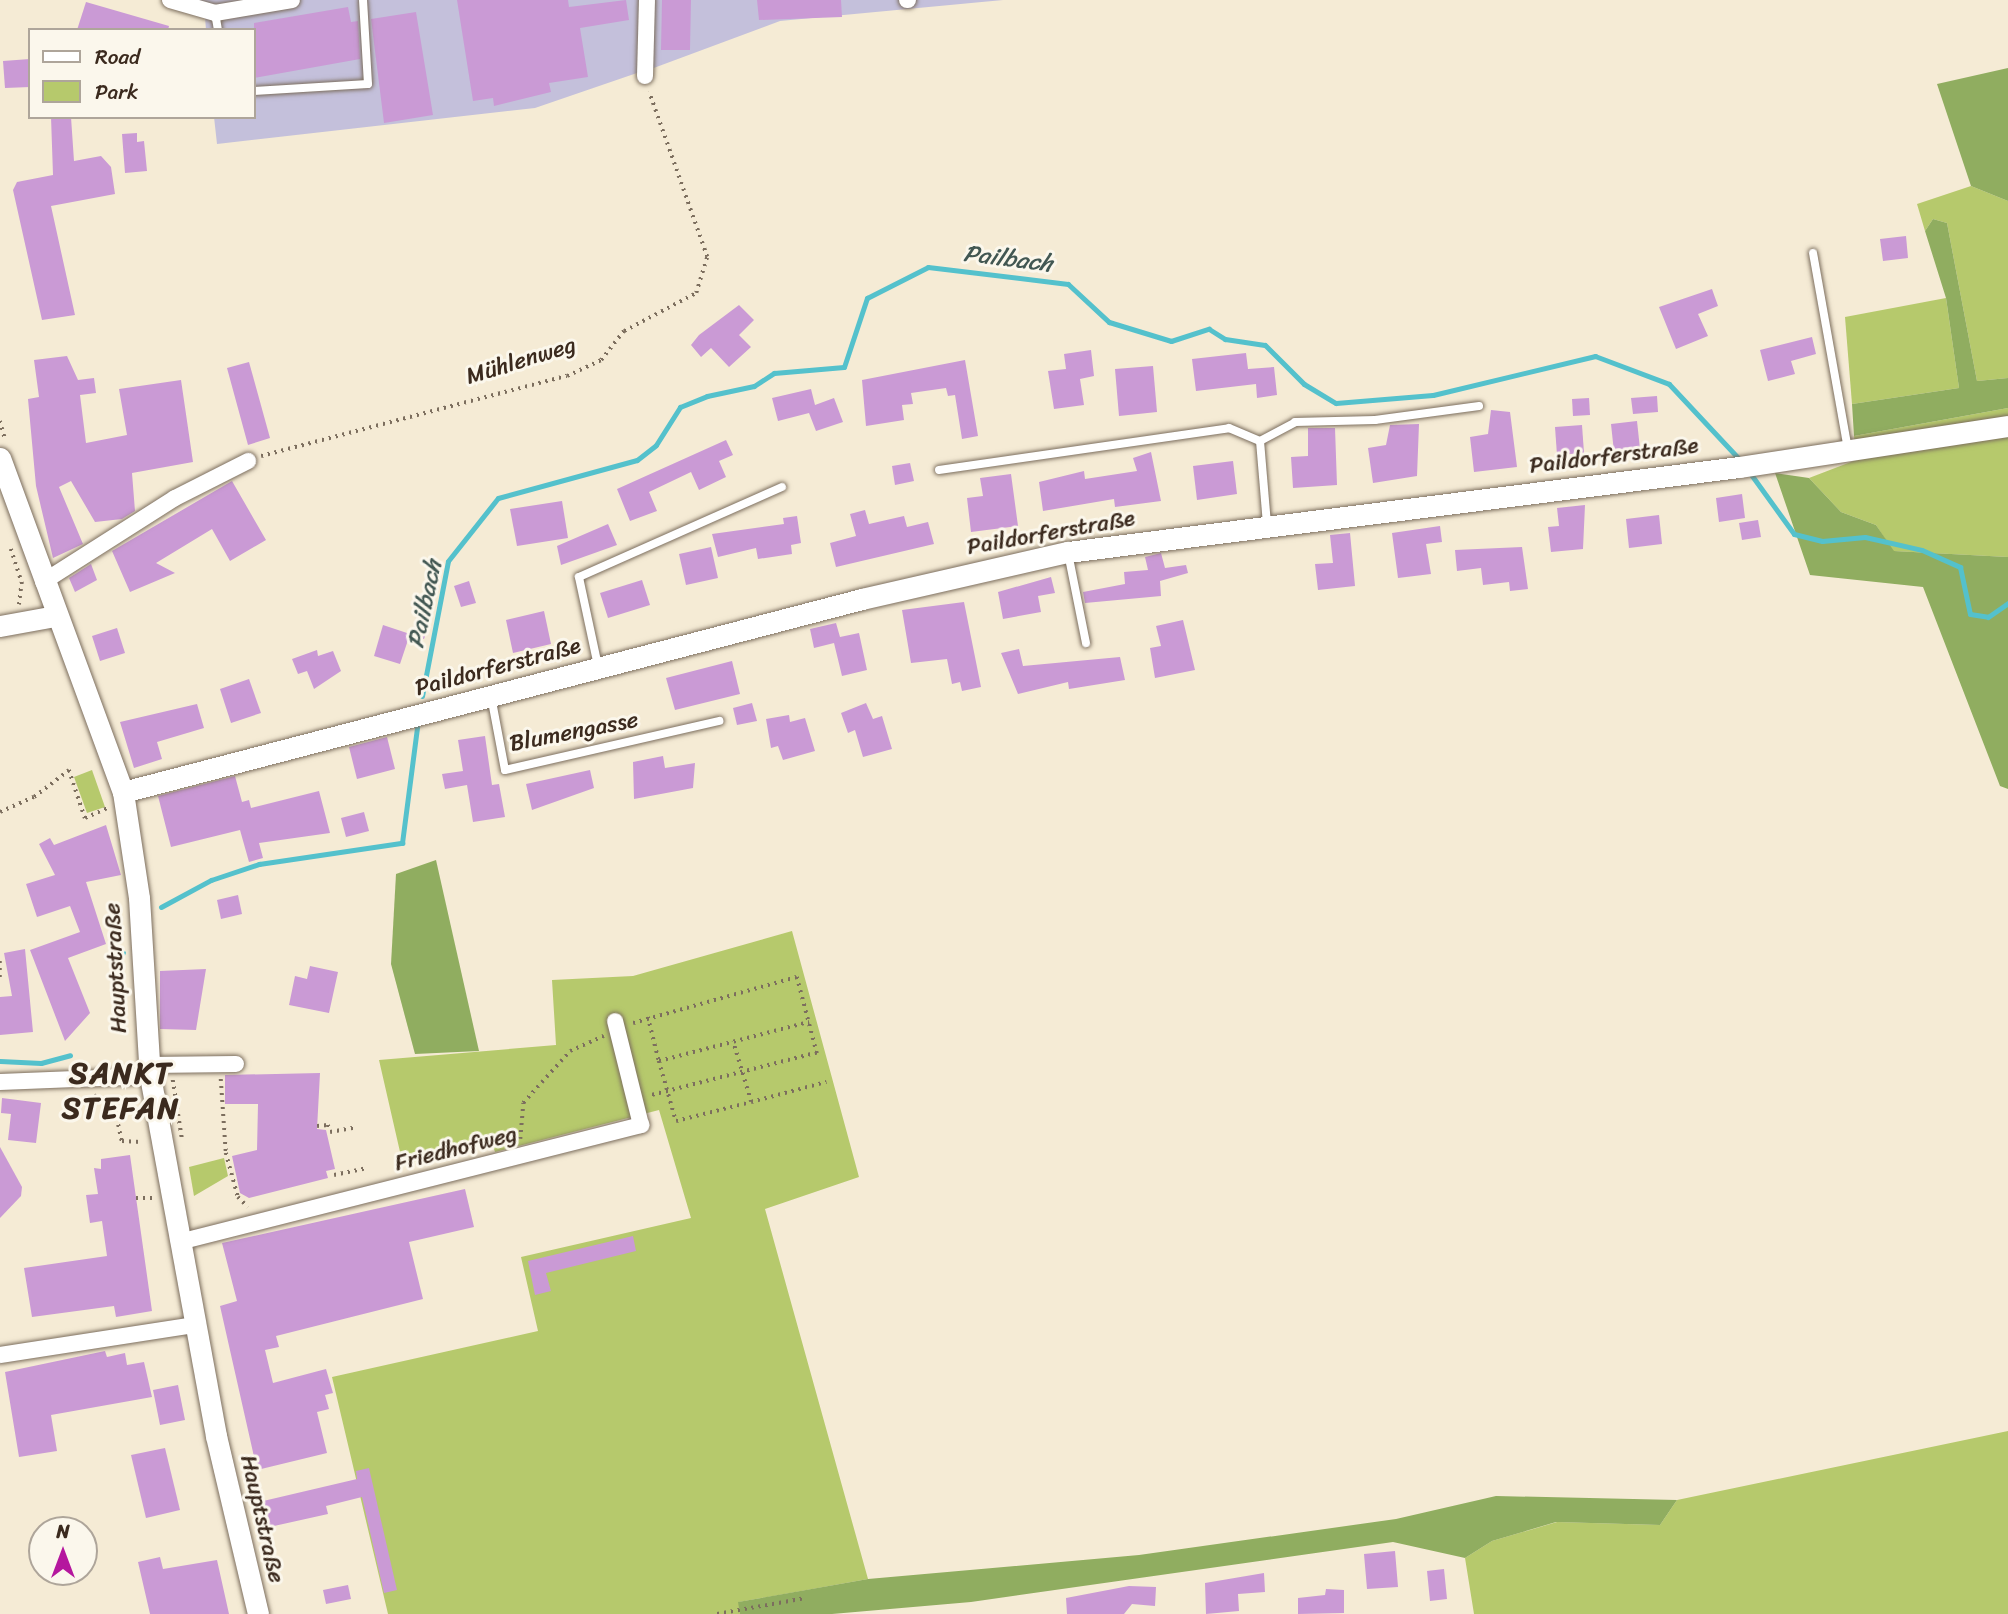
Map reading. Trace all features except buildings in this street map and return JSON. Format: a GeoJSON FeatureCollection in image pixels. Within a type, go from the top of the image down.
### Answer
{"type":"FeatureCollection","features":[{"type":"Feature","properties":{"kind":"street"},"geometry":{"type":"LineString","coordinates":[[170,0],[215,13],[292,0]]}},
{"type":"Feature","properties":{"kind":"street"},"geometry":{"type":"LineString","coordinates":[[645,76],[647,0]]}},
{"type":"Feature","properties":{"kind":"street","name":"Paildorferstraße"},"geometry":{"type":"LineString","coordinates":[[123,792],[598,668],[1068,552],[1849,450],[2008,426]]}},
{"type":"Feature","properties":{"kind":"street","name":"Hauptstraße"},"geometry":{"type":"LineString","coordinates":[[0,458],[55,616],[123,792],[139,898],[149,1071],[194,1325],[258,1614]]}},
{"type":"Feature","properties":{"kind":"street"},"geometry":{"type":"LineString","coordinates":[[43,582],[175,498],[248,461]]}},
{"type":"Feature","properties":{"kind":"street"},"geometry":{"type":"LineString","coordinates":[[0,626],[55,616]]}},
{"type":"Feature","properties":{"kind":"street","name":"Friedhofweg"},"geometry":{"type":"LineString","coordinates":[[179,1242],[640,1125],[616,1026]]}},
{"type":"Feature","properties":{"kind":"street"},"geometry":{"type":"LineString","coordinates":[[0,1082],[93,1079],[236,1063]]}},
{"type":"Feature","properties":{"kind":"street"},"geometry":{"type":"LineString","coordinates":[[0,1356],[194,1325]]}},
{"type":"Feature","properties":{"kind":"lane"},"geometry":{"type":"LineString","coordinates":[[256,91],[368,84],[363,0]]}},
{"type":"Feature","properties":{"kind":"lane"},"geometry":{"type":"LineString","coordinates":[[215,13],[218,28]]}},
{"type":"Feature","properties":{"kind":"lane"},"geometry":{"type":"LineString","coordinates":[[1813,253],[1849,450]]}},
{"type":"Feature","properties":{"kind":"lane"},"geometry":{"type":"LineString","coordinates":[[1260,441],[1295,422],[1479,406]]}},
{"type":"Feature","properties":{"kind":"lane"},"geometry":{"type":"LineString","coordinates":[[939,470],[1229,428],[1260,441]]}},
{"type":"Feature","properties":{"kind":"lane"},"geometry":{"type":"LineString","coordinates":[[1260,441],[1267,526]]}},
{"type":"Feature","properties":{"kind":"lane"},"geometry":{"type":"LineString","coordinates":[[598,668],[579,577],[782,487]]}},
{"type":"Feature","properties":{"kind":"lane"},"geometry":{"type":"LineString","coordinates":[[1068,552],[1086,643]]}},
{"type":"Feature","properties":{"kind":"lane","name":"Blumengasse"},"geometry":{"type":"LineString","coordinates":[[491,696],[505,769],[719,721]]}},
{"type":"Feature","properties":{"kind":"path","name":"Mühlenweg"},"geometry":{"type":"LineString","coordinates":[[248,461],[567,376],[601,360],[624,331],[696,293],[707,257],[645,76]]}},
{"type":"Feature","properties":{"kind":"path"},"geometry":{"type":"LineString","coordinates":[[7,535],[23,595]]}},
{"type":"Feature","properties":{"kind":"path"},"geometry":{"type":"LineString","coordinates":[[0,812],[69,770]]}},
{"type":"Feature","properties":{"kind":"path"},"geometry":{"type":"LineString","coordinates":[[0,961],[0,982]]}},
{"type":"Feature","properties":{"kind":"path"},"geometry":{"type":"LineString","coordinates":[[519,1157],[523,1103],[570,1051],[616,1026],[797,977],[817,1053],[635,1100]]}},
{"type":"Feature","properties":{"kind":"path"},"geometry":{"type":"LineString","coordinates":[[648,1016],[666,1092],[676,1121],[826,1082]]}},
{"type":"Feature","properties":{"kind":"path"},"geometry":{"type":"LineString","coordinates":[[659,1061],[809,1022]]}},
{"type":"Feature","properties":{"kind":"path"},"geometry":{"type":"LineString","coordinates":[[733,1042],[751,1102]]}},
{"type":"Feature","properties":{"kind":"path"},"geometry":{"type":"LineString","coordinates":[[93,1079],[93,1094],[117,1118],[122,1141],[141,1142]]}},
{"type":"Feature","properties":{"kind":"path"},"geometry":{"type":"LineString","coordinates":[[221,1097],[226,1153],[249,1213],[236,1216]]}},
{"type":"Feature","properties":{"kind":"path"},"geometry":{"type":"LineString","coordinates":[[317,1126],[328,1125],[330,1132],[357,1127]]}},
{"type":"Feature","properties":{"kind":"path"},"geometry":{"type":"LineString","coordinates":[[334,1175],[367,1168]]}},
{"type":"Feature","properties":{"kind":"path"},"geometry":{"type":"LineString","coordinates":[[136,1198],[171,1196]]}},
{"type":"Feature","properties":{"kind":"path"},"geometry":{"type":"LineString","coordinates":[[717,1614],[806,1598]]}},
{"type":"Feature","properties":{"kind":"shaded area"},"geometry":{"type":"Polygon","coordinates":[[[170,0],[1003,0],[780,21],[651,69],[641,78],[637,73],[535,108],[217,144],[214,119],[256,119],[256,28],[206,28],[205,17],[170,0]]]}},
{"type":"Feature","properties":{"kind":"green space"},"geometry":{"type":"Polygon","coordinates":[[[2008,68],[2008,201],[1971,186],[1937,84],[2008,68]]]}},
{"type":"Feature","properties":{"kind":"green space"},"geometry":{"type":"Polygon","coordinates":[[[1971,186],[2008,201],[2008,378],[1977,381],[1947,223],[1933,219],[1925,231],[1917,204],[1971,186]]]}},
{"type":"Feature","properties":{"kind":"green space"},"geometry":{"type":"Polygon","coordinates":[[[1933,219],[1947,223],[1977,381],[2008,378],[2008,408],[1854,436],[1852,404],[1959,388],[1946,298],[1925,231],[1933,219]]]}},
{"type":"Feature","properties":{"kind":"green space"},"geometry":{"type":"Polygon","coordinates":[[[1946,298],[1959,388],[1852,404],[1845,317],[1946,298]]]}},
{"type":"Feature","properties":{"kind":"green space"},"geometry":{"type":"Polygon","coordinates":[[[2008,408],[2008,557],[1893,551],[1876,525],[1841,512],[1809,478],[1856,460],[1854,436],[2008,408]]]}},
{"type":"Feature","properties":{"kind":"green space"},"geometry":{"type":"Polygon","coordinates":[[[1775,473],[1809,478],[1841,512],[1876,525],[1894,551],[2008,557],[2008,789],[2000,786],[1923,587],[1810,575],[1775,473]]]}},
{"type":"Feature","properties":{"kind":"green space"},"geometry":{"type":"Polygon","coordinates":[[[92,770],[105,807],[87,813],[74,777],[92,770]]]}},
{"type":"Feature","properties":{"kind":"green space"},"geometry":{"type":"Polygon","coordinates":[[[436,860],[479,1051],[415,1054],[391,964],[396,874],[436,860]]]}},
{"type":"Feature","properties":{"kind":"green space"},"geometry":{"type":"Polygon","coordinates":[[[792,931],[859,1177],[765,1209],[868,1579],[739,1602],[740,1614],[388,1614],[332,1377],[538,1331],[521,1257],[691,1218],[659,1110],[495,1152],[492,1143],[403,1165],[379,1060],[556,1045],[552,980],[633,976],[792,931]]]}},
{"type":"Feature","properties":{"kind":"green space"},"geometry":{"type":"Polygon","coordinates":[[[224,1158],[228,1176],[194,1196],[189,1167],[224,1158]]]}},
{"type":"Feature","properties":{"kind":"green space"},"geometry":{"type":"Polygon","coordinates":[[[2008,1431],[2008,1614],[1474,1614],[1465,1558],[1492,1541],[1557,1522],[1660,1525],[1677,1500],[2008,1431]]]}},
{"type":"Feature","properties":{"kind":"green space"},"geometry":{"type":"Polygon","coordinates":[[[1496,1496],[1677,1500],[1660,1525],[1556,1522],[1492,1541],[1465,1558],[1393,1542],[971,1602],[832,1614],[740,1614],[738,1602],[868,1579],[1139,1555],[1396,1519],[1496,1496]]]}},
{"type":"Feature","properties":{"kind":"waterway","name":"Pailbach"},"geometry":{"type":"LineString","coordinates":[[422,696],[448,561],[498,498],[637,460],[656,445],[680,407],[707,396],[754,386],[774,373],[844,367],[867,298],[928,267],[1068,284],[1109,322],[1171,341],[1209,329],[1225,339],[1265,345],[1304,384],[1336,403],[1433,395],[1595,356],[1669,384],[1740,460]]}},
{"type":"Feature","properties":{"kind":"waterway","name":"Pailbach"},"geometry":{"type":"LineString","coordinates":[[1750,473],[1794,534],[1822,541],[1865,537],[1922,550],[1960,567],[1970,614],[1988,617],[2008,603]]}},
{"type":"Feature","properties":{"kind":"waterway","name":"Pailbach"},"geometry":{"type":"LineString","coordinates":[[161,907],[211,880],[259,864],[402,843],[417,727]]}},
{"type":"Feature","properties":{"kind":"waterway","name":"Pailbach"},"geometry":{"type":"LineString","coordinates":[[113,971],[123,952]]}},
{"type":"Feature","properties":{"kind":"waterway","name":"Pailbach"},"geometry":{"type":"LineString","coordinates":[[0,1061],[41,1063],[70,1055]]}},
{"type":"Feature","properties":{"kind":"district","name":"SANKT STEFAN"},"geometry":{"type":"Point","coordinates":[121,1090]}}]}
